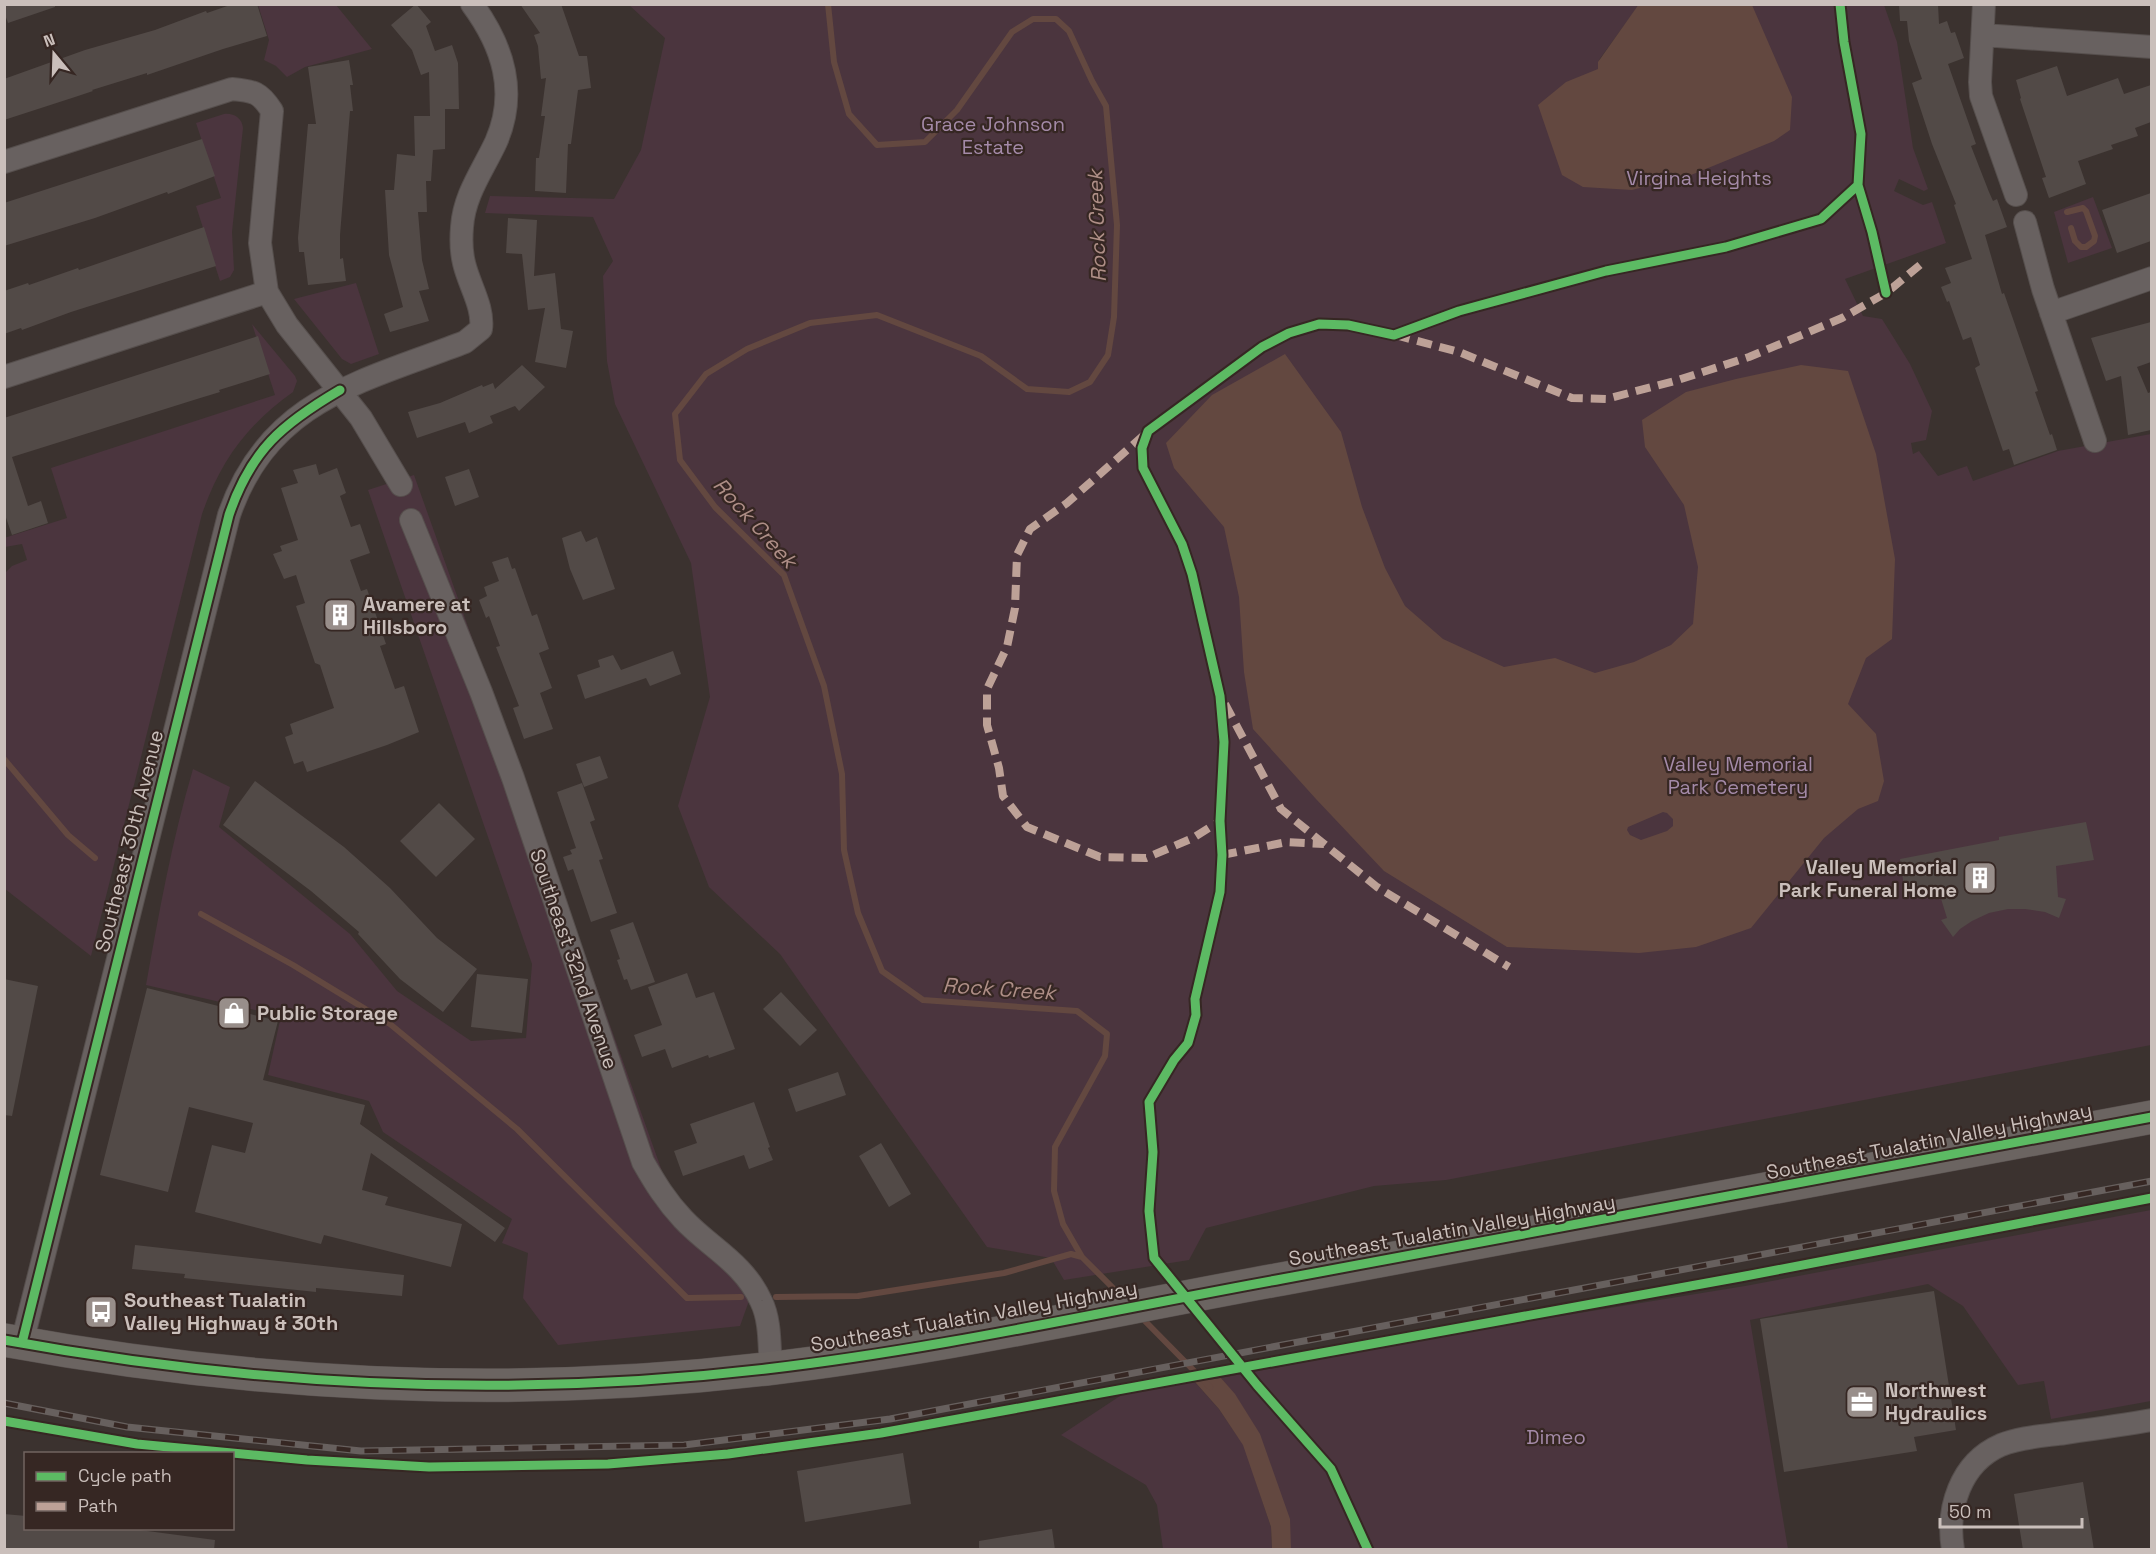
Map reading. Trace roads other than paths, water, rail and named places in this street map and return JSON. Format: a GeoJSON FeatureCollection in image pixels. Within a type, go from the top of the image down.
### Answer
{"type":"FeatureCollection","features":[{"type":"Feature","properties":{"kind":"main road","name":"Southeast Tualatin Valley Highway"},"geometry":{"type":"LineString","coordinates":[[13,1341],[143,1362],[256,1375],[440,1384],[529,1386],[617,1383],[771,1369],[888,1352],[1051,1323],[2151,1117]]}},
{"type":"Feature","properties":{"kind":"street","name":"Southeast 30th Avenue"},"geometry":{"type":"LineString","coordinates":[[13,1341],[229,515],[244,476],[262,450],[291,422],[311,407],[340,390],[465,342],[473,338],[481,329],[481,314],[464,262],[462,225],[465,206],[474,183],[496,142],[502,124],[506,104],[506,83],[496,41],[472,4]]}},
{"type":"Feature","properties":{"kind":"street"},"geometry":{"type":"LineString","coordinates":[[1984,4],[1981,96],[2016,195]]}},
{"type":"Feature","properties":{"kind":"street"},"geometry":{"type":"LineString","coordinates":[[1983,35],[2151,47]]}},
{"type":"Feature","properties":{"kind":"street"},"geometry":{"type":"LineString","coordinates":[[4,162],[232,89],[250,91],[263,96],[272,111],[260,243],[267,292],[287,325],[361,418],[401,485]]}},
{"type":"Feature","properties":{"kind":"street"},"geometry":{"type":"LineString","coordinates":[[2025,222],[2051,313],[2095,441]]}},
{"type":"Feature","properties":{"kind":"street"},"geometry":{"type":"LineString","coordinates":[[2051,313],[2151,278]]}},
{"type":"Feature","properties":{"kind":"street"},"geometry":{"type":"LineString","coordinates":[[4,377],[267,292]]}},
{"type":"Feature","properties":{"kind":"street","name":"Southeast 32nd Avenue"},"geometry":{"type":"LineString","coordinates":[[411,520],[481,692],[644,1162],[661,1192],[684,1220],[740,1267],[762,1301],[768,1323],[771,1369]]}},
{"type":"Feature","properties":{"kind":"street"},"geometry":{"type":"LineString","coordinates":[[1953,1550],[1950,1518],[1958,1489],[1967,1474],[1990,1451],[2021,1440],[2151,1420]]}},
{"type":"Feature","properties":{"kind":"waterway","name":"Rock Creek"},"geometry":{"type":"LineString","coordinates":[[828,4],[834,62],[849,114],[877,145],[925,142],[957,110],[1012,32],[1033,19],[1056,19],[1069,31],[1106,106],[1117,225],[1114,317],[1108,355],[1090,382],[1069,392],[1027,389],[981,356],[877,315],[810,323],[747,349],[706,374],[675,414],[680,460],[715,507],[784,575],[824,686],[842,774],[844,850],[858,913],[882,971],[923,1000],[1077,1011],[1107,1034],[1105,1056],[1055,1147],[1054,1191],[1063,1224],[1082,1257],[1124,1299]]}},
{"type":"Feature","properties":{"kind":"waterway"},"geometry":{"type":"LineString","coordinates":[[2067,212],[2083,208],[2086,211],[2095,236],[2094,241],[2086,247],[2081,247],[2075,241],[2071,228]]}},
{"type":"Feature","properties":{"kind":"waterway"},"geometry":{"type":"LineString","coordinates":[[4,759],[68,835],[95,858]]}},
{"type":"Feature","properties":{"kind":"waterway"},"geometry":{"type":"LineString","coordinates":[[201,914],[293,965],[390,1024],[517,1129],[687,1298],[741,1297]]}},
{"type":"Feature","properties":{"kind":"waterway"},"geometry":{"type":"LineString","coordinates":[[776,1297],[858,1296],[1004,1273],[1071,1254],[1082,1257]]}},
{"type":"Feature","properties":{"kind":"waterway","name":"Rock Creek"},"geometry":{"type":"LineString","coordinates":[[1141,1317],[1210,1387]]}},
{"type":"Feature","properties":{"kind":"railway"},"geometry":{"type":"LineString","coordinates":[[4,1403],[127,1427],[361,1451],[684,1445],[890,1419],[2152,1181]]}},
{"type":"Feature","properties":{"kind":"place","name":"Avamere at Hillsboro"},"geometry":{"type":"Point","coordinates":[340,615]}},
{"type":"Feature","properties":{"kind":"place","name":"Valley Memorial Park Funeral Home"},"geometry":{"type":"Point","coordinates":[1980,878]}},
{"type":"Feature","properties":{"kind":"place","name":"Public Storage"},"geometry":{"type":"Point","coordinates":[234,1013]}},
{"type":"Feature","properties":{"kind":"place","name":"Southeast Tualatin Valley Highway & 30th"},"geometry":{"type":"Point","coordinates":[101,1312]}},
{"type":"Feature","properties":{"kind":"place","name":"Northwest Hydraulics"},"geometry":{"type":"Point","coordinates":[1862,1402]}},
{"type":"Feature","properties":{"kind":"park label","name":"Grace Johnson Estate"},"geometry":{"type":"Point","coordinates":[993,136]}},
{"type":"Feature","properties":{"kind":"park label","name":"Virgina Heights"},"geometry":{"type":"Point","coordinates":[1699,178]}},
{"type":"Feature","properties":{"kind":"park label","name":"Valley Memorial Park Cemetery"},"geometry":{"type":"Point","coordinates":[1738,776]}},
{"type":"Feature","properties":{"kind":"park label","name":"Dimeo"},"geometry":{"type":"Point","coordinates":[1556,1437]}}]}
